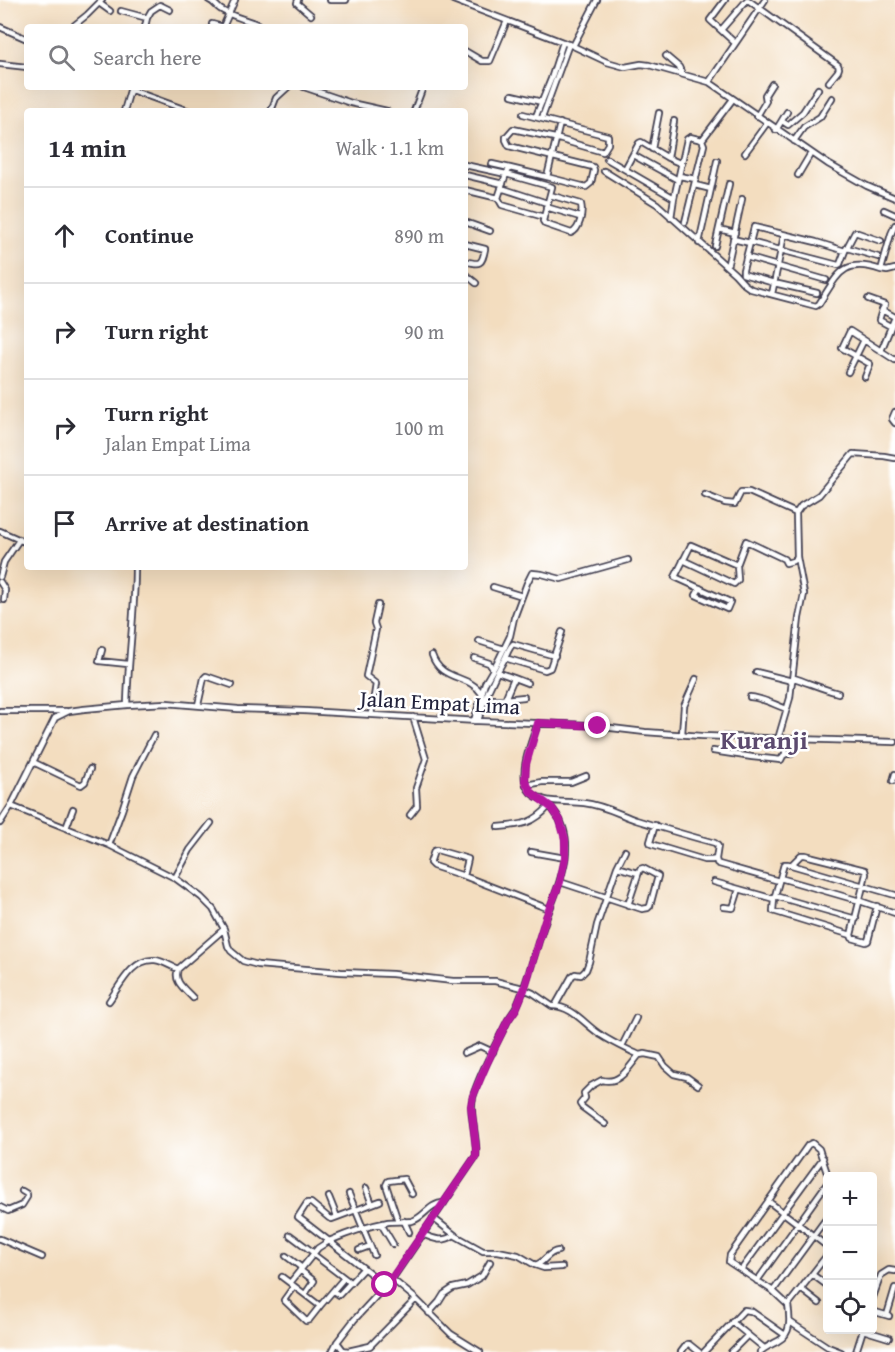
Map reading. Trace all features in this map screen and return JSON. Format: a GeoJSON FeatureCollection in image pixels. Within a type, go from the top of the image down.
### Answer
{"type":"FeatureCollection","features":[{"type":"Feature","properties":{"kind":"street"},"geometry":{"type":"LineString","coordinates":[[209,0],[216,3],[219,8],[257,24]]}},
{"type":"Feature","properties":{"kind":"street"},"geometry":{"type":"LineString","coordinates":[[224,24],[235,0]]}},
{"type":"Feature","properties":{"kind":"street"},"geometry":{"type":"LineString","coordinates":[[298,0],[297,3],[311,15]]}},
{"type":"Feature","properties":{"kind":"street"},"geometry":{"type":"LineString","coordinates":[[330,0],[346,0]]}},
{"type":"Feature","properties":{"kind":"street"},"geometry":{"type":"LineString","coordinates":[[453,0],[568,44],[607,62],[625,67],[650,65],[709,82],[811,153],[867,186],[895,198]]}},
{"type":"Feature","properties":{"kind":"street"},"geometry":{"type":"LineString","coordinates":[[539,117],[542,102],[568,44],[597,0]]}},
{"type":"Feature","properties":{"kind":"street"},"geometry":{"type":"LineString","coordinates":[[725,0],[710,22],[735,43]]}},
{"type":"Feature","properties":{"kind":"street"},"geometry":{"type":"LineString","coordinates":[[722,30],[747,0],[838,65],[838,71],[829,81]]}},
{"type":"Feature","properties":{"kind":"street"},"geometry":{"type":"LineString","coordinates":[[709,82],[765,0]]}},
{"type":"Feature","properties":{"kind":"street"},"geometry":{"type":"LineString","coordinates":[[76,24],[100,2],[110,11]]}},
{"type":"Feature","properties":{"kind":"street"},"geometry":{"type":"LineString","coordinates":[[146,24],[151,11],[160,2],[171,10]]}},
{"type":"Feature","properties":{"kind":"street"},"geometry":{"type":"LineString","coordinates":[[121,11],[147,18]]}},
{"type":"Feature","properties":{"kind":"street"},"geometry":{"type":"LineString","coordinates":[[468,53],[482,61],[490,61],[507,21]]}},
{"type":"Feature","properties":{"kind":"street"},"geometry":{"type":"LineString","coordinates":[[0,27],[24,38]]}},
{"type":"Feature","properties":{"kind":"street"},"geometry":{"type":"LineString","coordinates":[[539,117],[568,44]]}},
{"type":"Feature","properties":{"kind":"street"},"geometry":{"type":"LineString","coordinates":[[666,56],[679,67],[682,74]]}},
{"type":"Feature","properties":{"kind":"street"},"geometry":{"type":"LineString","coordinates":[[0,64],[24,67]]}},
{"type":"Feature","properties":{"kind":"street"},"geometry":{"type":"LineString","coordinates":[[757,116],[772,84]]}},
{"type":"Feature","properties":{"kind":"street"},"geometry":{"type":"LineString","coordinates":[[782,121],[788,125],[804,112],[818,89]]}},
{"type":"Feature","properties":{"kind":"street"},"geometry":{"type":"LineString","coordinates":[[125,108],[131,90]]}},
{"type":"Feature","properties":{"kind":"street"},"geometry":{"type":"LineString","coordinates":[[134,90],[181,108]]}},
{"type":"Feature","properties":{"kind":"street"},"geometry":{"type":"LineString","coordinates":[[271,108],[275,100],[285,90]]}},
{"type":"Feature","properties":{"kind":"street"},"geometry":{"type":"LineString","coordinates":[[313,90],[374,108]]}},
{"type":"Feature","properties":{"kind":"street"},"geometry":{"type":"LineString","coordinates":[[415,108],[422,90]]}},
{"type":"Feature","properties":{"kind":"street"},"geometry":{"type":"LineString","coordinates":[[512,95],[542,102]]}},
{"type":"Feature","properties":{"kind":"street"},"geometry":{"type":"LineString","coordinates":[[794,141],[804,127],[820,117],[832,98]]}},
{"type":"Feature","properties":{"kind":"street"},"geometry":{"type":"LineString","coordinates":[[702,140],[733,99]]}},
{"type":"Feature","properties":{"kind":"street"},"geometry":{"type":"LineString","coordinates":[[776,130],[787,112]]}},
{"type":"Feature","properties":{"kind":"street"},"geometry":{"type":"LineString","coordinates":[[652,149],[659,113]]}},
{"type":"Feature","properties":{"kind":"street"},"geometry":{"type":"LineString","coordinates":[[492,164],[583,187],[591,183],[593,167],[509,146],[506,140],[510,132],[515,129],[603,152],[608,144],[607,135],[523,114]]}},
{"type":"Feature","properties":{"kind":"street"},"geometry":{"type":"LineString","coordinates":[[668,158],[674,121]]}},
{"type":"Feature","properties":{"kind":"street"},"geometry":{"type":"LineString","coordinates":[[547,177],[560,123]]}},
{"type":"Feature","properties":{"kind":"street"},"geometry":{"type":"LineString","coordinates":[[745,153],[767,123]]}},
{"type":"Feature","properties":{"kind":"street"},"geometry":{"type":"LineString","coordinates":[[670,218],[688,137],[702,140]]}},
{"type":"Feature","properties":{"kind":"street"},"geometry":{"type":"LineString","coordinates":[[686,222],[704,145],[702,140]]}},
{"type":"Feature","properties":{"kind":"street"},"geometry":{"type":"LineString","coordinates":[[625,169],[640,143],[682,164]]}},
{"type":"Feature","properties":{"kind":"street"},"geometry":{"type":"LineString","coordinates":[[798,175],[811,153]]}},
{"type":"Feature","properties":{"kind":"street"},"geometry":{"type":"LineString","coordinates":[[633,154],[679,178],[711,189]]}},
{"type":"Feature","properties":{"kind":"street"},"geometry":{"type":"LineString","coordinates":[[607,159],[674,198]]}},
{"type":"Feature","properties":{"kind":"street"},"geometry":{"type":"LineString","coordinates":[[699,243],[717,161]]}},
{"type":"Feature","properties":{"kind":"street"},"geometry":{"type":"LineString","coordinates":[[468,166],[550,186],[544,224],[574,232],[582,210],[580,204],[550,195]]}},
{"type":"Feature","properties":{"kind":"street"},"geometry":{"type":"LineString","coordinates":[[510,168],[498,198],[502,206],[544,216]]}},
{"type":"Feature","properties":{"kind":"street"},"geometry":{"type":"LineString","coordinates":[[604,171],[657,204],[751,289],[816,306],[844,269],[861,265],[887,271],[895,269]]}},
{"type":"Feature","properties":{"kind":"street"},"geometry":{"type":"LineString","coordinates":[[468,176],[502,186],[580,217]]}},
{"type":"Feature","properties":{"kind":"street"},"geometry":{"type":"LineString","coordinates":[[715,246],[729,184]]}},
{"type":"Feature","properties":{"kind":"street"},"geometry":{"type":"LineString","coordinates":[[468,191],[498,198]]}},
{"type":"Feature","properties":{"kind":"street"},"geometry":{"type":"LineString","coordinates":[[728,263],[742,199]]}},
{"type":"Feature","properties":{"kind":"street"},"geometry":{"type":"LineString","coordinates":[[884,210],[895,215]]}},
{"type":"Feature","properties":{"kind":"street"},"geometry":{"type":"LineString","coordinates":[[468,223],[490,231]]}},
{"type":"Feature","properties":{"kind":"street"},"geometry":{"type":"LineString","coordinates":[[881,270],[895,225]]}},
{"type":"Feature","properties":{"kind":"street"},"geometry":{"type":"LineString","coordinates":[[817,293],[774,284],[743,274],[742,270],[754,227],[878,257]]}},
{"type":"Feature","properties":{"kind":"street"},"geometry":{"type":"LineString","coordinates":[[719,229],[750,243],[838,266],[855,232],[881,241]]}},
{"type":"Feature","properties":{"kind":"street"},"geometry":{"type":"LineString","coordinates":[[772,294],[784,235]]}},
{"type":"Feature","properties":{"kind":"street"},"geometry":{"type":"LineString","coordinates":[[468,245],[492,251]]}},
{"type":"Feature","properties":{"kind":"street"},"geometry":{"type":"LineString","coordinates":[[468,262],[480,263],[485,249]]}},
{"type":"Feature","properties":{"kind":"street"},"geometry":{"type":"LineString","coordinates":[[746,257],[826,280]]}},
{"type":"Feature","properties":{"kind":"street"},"geometry":{"type":"LineString","coordinates":[[468,276],[477,283]]}},
{"type":"Feature","properties":{"kind":"street"},"geometry":{"type":"LineString","coordinates":[[868,299],[885,305],[879,320],[890,326]]}},
{"type":"Feature","properties":{"kind":"street"},"geometry":{"type":"LineString","coordinates":[[881,351],[895,317],[882,310]]}},
{"type":"Feature","properties":{"kind":"street"},"geometry":{"type":"LineString","coordinates":[[865,377],[870,364],[842,348],[850,331],[895,360]]}},
{"type":"Feature","properties":{"kind":"street"},"geometry":{"type":"LineString","coordinates":[[848,372],[864,340]]}},
{"type":"Feature","properties":{"kind":"street"},"geometry":{"type":"LineString","coordinates":[[895,412],[891,419],[895,423]]}},
{"type":"Feature","properties":{"kind":"street"},"geometry":{"type":"LineString","coordinates":[[778,739],[787,710],[804,594],[797,557],[796,513],[801,506],[819,495],[853,454],[895,458]]}},
{"type":"Feature","properties":{"kind":"street"},"geometry":{"type":"LineString","coordinates":[[705,495],[725,503],[735,504],[741,492],[750,492],[796,513]]}},
{"type":"Feature","properties":{"kind":"street"},"geometry":{"type":"LineString","coordinates":[[0,531],[24,542]]}},
{"type":"Feature","properties":{"kind":"street"},"geometry":{"type":"LineString","coordinates":[[4,600],[5,590],[0,580],[4,562],[19,540]]}},
{"type":"Feature","properties":{"kind":"street"},"geometry":{"type":"LineString","coordinates":[[683,560],[734,584],[738,580],[737,565],[746,541],[784,559],[786,563],[797,557]]}},
{"type":"Feature","properties":{"kind":"street"},"geometry":{"type":"LineString","coordinates":[[700,588],[696,595],[727,609],[730,602],[700,588],[675,577],[691,545],[737,565]]}},
{"type":"Feature","properties":{"kind":"street"},"geometry":{"type":"LineString","coordinates":[[495,670],[510,636],[514,618],[532,573],[561,579],[628,560]]}},
{"type":"Feature","properties":{"kind":"street"},"geometry":{"type":"LineString","coordinates":[[127,705],[135,570]]}},
{"type":"Feature","properties":{"kind":"street"},"geometry":{"type":"LineString","coordinates":[[493,587],[522,596]]}},
{"type":"Feature","properties":{"kind":"street"},"geometry":{"type":"LineString","coordinates":[[370,715],[376,684],[366,676],[376,629],[374,623],[378,605]]}},
{"type":"Feature","properties":{"kind":"street"},"geometry":{"type":"LineString","coordinates":[[505,658],[546,670],[550,668],[562,632]]}},
{"type":"Feature","properties":{"kind":"street"},"geometry":{"type":"LineString","coordinates":[[480,641],[504,649]]}},
{"type":"Feature","properties":{"kind":"street"},"geometry":{"type":"LineString","coordinates":[[476,721],[489,675],[505,658],[510,646],[513,644],[555,656]]}},
{"type":"Feature","properties":{"kind":"street"},"geometry":{"type":"LineString","coordinates":[[102,650],[99,661],[128,664]]}},
{"type":"Feature","properties":{"kind":"street"},"geometry":{"type":"LineString","coordinates":[[432,655],[438,667],[471,684],[483,697]]}},
{"type":"Feature","properties":{"kind":"street"},"geometry":{"type":"LineString","coordinates":[[474,658],[489,663],[495,670],[527,683]]}},
{"type":"Feature","properties":{"kind":"street"},"geometry":{"type":"LineString","coordinates":[[756,672],[792,681],[794,678],[838,693]]}},
{"type":"Feature","properties":{"kind":"street"},"geometry":{"type":"LineString","coordinates":[[198,705],[206,676],[232,685]]}},
{"type":"Feature","properties":{"kind":"street"},"geometry":{"type":"LineString","coordinates":[[505,699],[514,678]]}},
{"type":"Feature","properties":{"kind":"street"},"geometry":{"type":"LineString","coordinates":[[682,734],[684,706],[696,679]]}},
{"type":"Feature","properties":{"kind":"street"},"geometry":{"type":"LineString","coordinates":[[483,697],[505,699],[524,697]]}},
{"type":"Feature","properties":{"kind":"street"},"geometry":{"type":"LineString","coordinates":[[750,698],[761,699],[787,710]]}},
{"type":"Feature","properties":{"kind":"street","name":"Jalan Empat Lima"},"geometry":{"type":"LineString","coordinates":[[0,711],[69,711],[166,703],[238,709],[603,726],[682,734],[895,742]]}},
{"type":"Feature","properties":{"kind":"street"},"geometry":{"type":"LineString","coordinates":[[0,823],[56,718],[69,711]]}},
{"type":"Feature","properties":{"kind":"street"},"geometry":{"type":"LineString","coordinates":[[410,815],[417,806],[416,788],[426,759],[413,717]]}},
{"type":"Feature","properties":{"kind":"street"},"geometry":{"type":"LineString","coordinates":[[332,1352],[359,1314],[392,1278],[476,1156],[472,1099],[524,990],[549,909],[560,882],[565,858],[563,828],[556,813],[526,785],[526,764],[538,723]]}},
{"type":"Feature","properties":{"kind":"street"},"geometry":{"type":"LineString","coordinates":[[109,845],[133,776],[154,735]]}},
{"type":"Feature","properties":{"kind":"street"},"geometry":{"type":"LineString","coordinates":[[712,751],[781,760],[788,754],[788,739]]}},
{"type":"Feature","properties":{"kind":"street"},"geometry":{"type":"LineString","coordinates":[[33,762],[81,785],[85,782],[90,770]]}},
{"type":"Feature","properties":{"kind":"street"},"geometry":{"type":"LineString","coordinates":[[893,781],[895,774]]}},
{"type":"Feature","properties":{"kind":"street"},"geometry":{"type":"LineString","coordinates":[[526,785],[542,782],[571,782],[586,776]]}},
{"type":"Feature","properties":{"kind":"street"},"geometry":{"type":"LineString","coordinates":[[541,798],[586,803],[715,843],[718,846],[717,863],[722,865],[860,901],[895,913]]}},
{"type":"Feature","properties":{"kind":"street"},"geometry":{"type":"LineString","coordinates":[[10,806],[109,845],[175,878],[207,903],[218,917],[231,951],[243,961],[341,972],[504,983],[533,993],[549,1005],[570,1011],[598,1033],[639,1055],[645,1054],[659,1058],[674,1074],[687,1077],[698,1085]]}},
{"type":"Feature","properties":{"kind":"street"},"geometry":{"type":"LineString","coordinates":[[498,827],[527,823],[541,815],[549,806]]}},
{"type":"Feature","properties":{"kind":"street"},"geometry":{"type":"LineString","coordinates":[[66,828],[73,809]]}},
{"type":"Feature","properties":{"kind":"street"},"geometry":{"type":"LineString","coordinates":[[175,878],[190,850],[211,823]]}},
{"type":"Feature","properties":{"kind":"street"},"geometry":{"type":"LineString","coordinates":[[655,825],[651,844],[708,861],[716,859]]}},
{"type":"Feature","properties":{"kind":"street"},"geometry":{"type":"LineString","coordinates":[[464,876],[468,859],[434,851],[430,864],[549,909]]}},
{"type":"Feature","properties":{"kind":"street"},"geometry":{"type":"LineString","coordinates":[[555,1005],[572,976],[581,975],[586,970],[597,925],[625,851]]}},
{"type":"Feature","properties":{"kind":"street"},"geometry":{"type":"LineString","coordinates":[[531,852],[565,858]]}},
{"type":"Feature","properties":{"kind":"street"},"geometry":{"type":"LineString","coordinates":[[791,865],[801,855],[805,855],[863,869],[866,873],[851,935]]}},
{"type":"Feature","properties":{"kind":"street"},"geometry":{"type":"LineString","coordinates":[[877,906],[866,942],[773,910],[784,864],[895,895]]}},
{"type":"Feature","properties":{"kind":"street"},"geometry":{"type":"LineString","coordinates":[[618,867],[638,873]]}},
{"type":"Feature","properties":{"kind":"street"},"geometry":{"type":"LineString","coordinates":[[560,882],[628,905],[642,909],[648,908],[654,895],[658,876],[643,868],[640,869],[628,905]]}},
{"type":"Feature","properties":{"kind":"street"},"geometry":{"type":"LineString","coordinates":[[714,882],[856,919]]}},
{"type":"Feature","properties":{"kind":"street"},"geometry":{"type":"LineString","coordinates":[[724,907],[733,908],[739,889]]}},
{"type":"Feature","properties":{"kind":"street"},"geometry":{"type":"LineString","coordinates":[[193,998],[177,980],[178,969],[224,929]]}},
{"type":"Feature","properties":{"kind":"street"},"geometry":{"type":"LineString","coordinates":[[109,1001],[139,963],[157,960],[178,969]]}},
{"type":"Feature","properties":{"kind":"street"},"geometry":{"type":"LineString","coordinates":[[622,1046],[636,1018]]}},
{"type":"Feature","properties":{"kind":"street"},"geometry":{"type":"LineString","coordinates":[[464,1053],[480,1046],[493,1052]]}},
{"type":"Feature","properties":{"kind":"street"},"geometry":{"type":"LineString","coordinates":[[605,1124],[582,1107],[580,1104],[585,1098],[584,1094],[591,1086],[602,1080],[612,1082],[621,1077],[639,1055]]}},
{"type":"Feature","properties":{"kind":"street"},"geometry":{"type":"LineString","coordinates":[[732,1322],[762,1350],[785,1335],[791,1323],[788,1305],[729,1262],[730,1255],[808,1145],[815,1144],[819,1149],[827,1172]]}},
{"type":"Feature","properties":{"kind":"street"},"geometry":{"type":"LineString","coordinates":[[741,1270],[823,1158]]}},
{"type":"Feature","properties":{"kind":"street"},"geometry":{"type":"LineString","coordinates":[[409,1232],[401,1221],[386,1183],[404,1179],[412,1194]]}},
{"type":"Feature","properties":{"kind":"street"},"geometry":{"type":"LineString","coordinates":[[366,1188],[372,1204]]}},
{"type":"Feature","properties":{"kind":"street"},"geometry":{"type":"LineString","coordinates":[[757,1281],[823,1189]]}},
{"type":"Feature","properties":{"kind":"street"},"geometry":{"type":"LineString","coordinates":[[0,1208],[8,1210],[21,1204],[27,1197],[27,1194],[22,1191]]}},
{"type":"Feature","properties":{"kind":"street"},"geometry":{"type":"LineString","coordinates":[[349,1194],[374,1255]]}},
{"type":"Feature","properties":{"kind":"street"},"geometry":{"type":"LineString","coordinates":[[329,1197],[337,1217]]}},
{"type":"Feature","properties":{"kind":"street"},"geometry":{"type":"LineString","coordinates":[[380,1201],[329,1218],[311,1203],[307,1203],[298,1216],[385,1285]]}},
{"type":"Feature","properties":{"kind":"street"},"geometry":{"type":"LineString","coordinates":[[768,1201],[823,1242]]}},
{"type":"Feature","properties":{"kind":"street"},"geometry":{"type":"LineString","coordinates":[[344,1278],[308,1321],[284,1300],[301,1269],[328,1241],[362,1228],[411,1221],[432,1206],[444,1203]]}},
{"type":"Feature","properties":{"kind":"street"},"geometry":{"type":"LineString","coordinates":[[433,1218],[454,1235],[483,1251],[518,1255],[542,1268],[562,1267]]}},
{"type":"Feature","properties":{"kind":"street"},"geometry":{"type":"LineString","coordinates":[[773,1292],[823,1223]]}},
{"type":"Feature","properties":{"kind":"street"},"geometry":{"type":"LineString","coordinates":[[381,1224],[393,1244]]}},
{"type":"Feature","properties":{"kind":"street"},"geometry":{"type":"LineString","coordinates":[[422,1234],[440,1240],[454,1235]]}},
{"type":"Feature","properties":{"kind":"street"},"geometry":{"type":"LineString","coordinates":[[290,1235],[351,1283]]}},
{"type":"Feature","properties":{"kind":"street"},"geometry":{"type":"LineString","coordinates":[[0,1239],[42,1257]]}},
{"type":"Feature","properties":{"kind":"street"},"geometry":{"type":"LineString","coordinates":[[360,1250],[370,1246]]}},
{"type":"Feature","properties":{"kind":"street"},"geometry":{"type":"LineString","coordinates":[[535,1265],[542,1262],[550,1253],[558,1251]]}},
{"type":"Feature","properties":{"kind":"street"},"geometry":{"type":"LineString","coordinates":[[286,1256],[314,1281],[305,1294]]}},
{"type":"Feature","properties":{"kind":"street"},"geometry":{"type":"LineString","coordinates":[[429,1313],[444,1294],[482,1276],[489,1262]]}},
{"type":"Feature","properties":{"kind":"street"},"geometry":{"type":"LineString","coordinates":[[788,1305],[823,1263]]}},
{"type":"Feature","properties":{"kind":"street"},"geometry":{"type":"LineString","coordinates":[[333,1291],[339,1294],[363,1269]]}},
{"type":"Feature","properties":{"kind":"street"},"geometry":{"type":"LineString","coordinates":[[877,1288],[881,1275],[889,1270],[895,1271]]}},
{"type":"Feature","properties":{"kind":"street"},"geometry":{"type":"LineString","coordinates":[[813,1275],[823,1282]]}},
{"type":"Feature","properties":{"kind":"street"},"geometry":{"type":"LineString","coordinates":[[282,1277],[320,1306]]}},
{"type":"Feature","properties":{"kind":"street"},"geometry":{"type":"LineString","coordinates":[[392,1278],[417,1299],[451,1334],[480,1352]]}},
{"type":"Feature","properties":{"kind":"street"},"geometry":{"type":"LineString","coordinates":[[877,1312],[888,1316],[895,1288]]}},
{"type":"Feature","properties":{"kind":"street"},"geometry":{"type":"LineString","coordinates":[[801,1289],[819,1303]]}},
{"type":"Feature","properties":{"kind":"street"},"geometry":{"type":"LineString","coordinates":[[337,1342],[343,1350],[365,1348],[417,1299]]}},
{"type":"Feature","properties":{"kind":"street"},"geometry":{"type":"LineString","coordinates":[[704,1352],[744,1310],[748,1310],[785,1335]]}},
{"type":"Feature","properties":{"kind":"street"},"geometry":{"type":"LineString","coordinates":[[791,1323],[828,1347],[841,1352]]}},
{"type":"Feature","properties":{"kind":"street"},"geometry":{"type":"LineString","coordinates":[[856,1352],[862,1334]]}},
{"type":"Feature","properties":{"kind":"street"},"geometry":{"type":"LineString","coordinates":[[876,1334],[889,1338]]}},
{"type":"Feature","properties":{"kind":"street"},"geometry":{"type":"LineString","coordinates":[[731,1352],[748,1335]]}},
{"type":"Feature","properties":{"kind":"street"},"geometry":{"type":"LineString","coordinates":[[371,1352],[375,1341]]}},
{"type":"Feature","properties":{"kind":"street"},"geometry":{"type":"LineString","coordinates":[[681,1352],[687,1344],[699,1352]]}},
{"type":"Feature","properties":{"kind":"district","name":"Kuranji"},"geometry":{"type":"Point","coordinates":[764,740]}},
{"type":"Feature","properties":{"kind":"route"},"geometry":{"type":"LineString","coordinates":[[385,1285],[476,1156],[471,1106],[473,1096],[524,990],[545,920],[560,882],[566,849],[563,828],[552,808],[534,795],[525,781],[526,764],[538,723],[598,726]]}}]}
